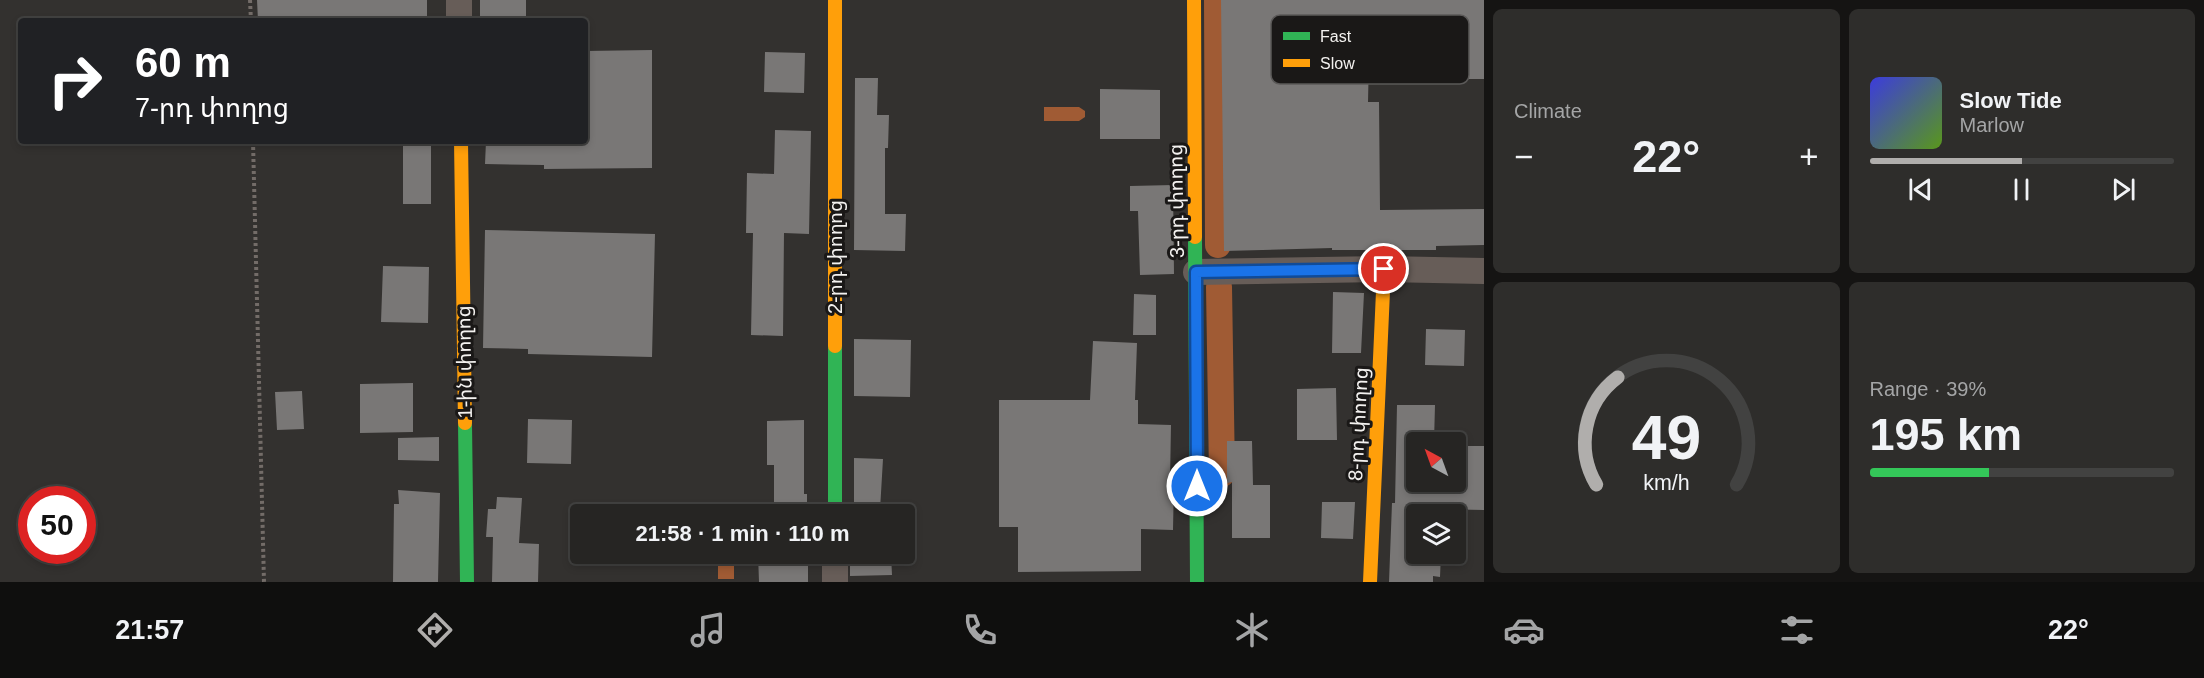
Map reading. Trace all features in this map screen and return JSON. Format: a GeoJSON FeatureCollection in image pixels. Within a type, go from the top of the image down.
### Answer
{"type":"FeatureCollection","features":[{"type":"Feature","properties":{"kind":"street"},"geometry":{"type":"LineString","coordinates":[[459,0],[459,18]]}},
{"type":"Feature","properties":{"kind":"street","name":"2-րդ փողոց"},"geometry":{"type":"LineString","coordinates":[[835,0],[835,504]]}},
{"type":"Feature","properties":{"kind":"street","name":"3-րդ փողոց"},"geometry":{"type":"LineString","coordinates":[[1194,0],[1197,582]]}},
{"type":"Feature","properties":{"kind":"street","name":"1-ին փողոց"},"geometry":{"type":"LineString","coordinates":[[461,144],[467,582]]}},
{"type":"Feature","properties":{"kind":"street"},"geometry":{"type":"LineString","coordinates":[[1196,272],[1384,269],[1484,272]]}},
{"type":"Feature","properties":{"kind":"street","name":"8-րդ փողոց"},"geometry":{"type":"LineString","coordinates":[[1370,582],[1384,269]]}},
{"type":"Feature","properties":{"kind":"street"},"geometry":{"type":"LineString","coordinates":[[835,564],[835,582]]}},
{"type":"Feature","properties":{"kind":"path"},"geometry":{"type":"LineString","coordinates":[[250,0],[250,18]]}},
{"type":"Feature","properties":{"kind":"path"},"geometry":{"type":"LineString","coordinates":[[253,144],[264,582]]}},
{"type":"Feature","properties":{"kind":"shaded area"},"geometry":{"type":"Polygon","coordinates":[[[1044,107],[1079,107],[1085,111],[1085,117],[1079,121],[1044,121],[1044,107]]]}},
{"type":"Feature","properties":{"kind":"shaded area"},"geometry":{"type":"Polygon","coordinates":[[[718,564],[734,564],[734,579],[718,579],[718,564]]]}},
{"type":"Feature","properties":{"kind":"building"},"geometry":{"type":"Polygon","coordinates":[[[257,0],[427,0],[427,18],[258,18],[257,0]]]}},
{"type":"Feature","properties":{"kind":"building"},"geometry":{"type":"Polygon","coordinates":[[[480,0],[526,0],[526,18],[480,18],[480,0]]]}},
{"type":"Feature","properties":{"kind":"building"},"geometry":{"type":"Polygon","coordinates":[[[1221,0],[1484,0],[1484,79],[1469,79],[1469,15],[1271,15],[1271,84],[1368,84],[1368,102],[1379,102],[1380,210],[1484,209],[1484,245],[1436,246],[1436,250],[1332,250],[1332,248],[1224,251],[1221,0]]]}},
{"type":"Feature","properties":{"kind":"building"},"geometry":{"type":"Polygon","coordinates":[[[652,50],[652,168],[544,169],[544,165],[485,164],[486,144],[588,144],[588,51],[652,50]]]}},
{"type":"Feature","properties":{"kind":"building"},"geometry":{"type":"Polygon","coordinates":[[[765,52],[805,53],[804,93],[764,92],[765,52]]]}},
{"type":"Feature","properties":{"kind":"building"},"geometry":{"type":"Polygon","coordinates":[[[855,78],[878,78],[877,115],[889,115],[888,148],[885,148],[885,214],[906,214],[905,251],[854,250],[855,78]]]}},
{"type":"Feature","properties":{"kind":"building"},"geometry":{"type":"Polygon","coordinates":[[[1100,89],[1160,90],[1160,139],[1100,139],[1100,89]]]}},
{"type":"Feature","properties":{"kind":"building"},"geometry":{"type":"Polygon","coordinates":[[[775,130],[811,131],[809,234],[784,233],[783,336],[751,335],[753,233],[746,233],[747,173],[774,174],[775,130]]]}},
{"type":"Feature","properties":{"kind":"building"},"geometry":{"type":"Polygon","coordinates":[[[403,144],[431,144],[431,204],[403,204],[403,144]]]}},
{"type":"Feature","properties":{"kind":"building"},"geometry":{"type":"Polygon","coordinates":[[[1173,185],[1174,274],[1140,275],[1138,211],[1130,211],[1130,186],[1173,185]]]}},
{"type":"Feature","properties":{"kind":"building"},"geometry":{"type":"Polygon","coordinates":[[[485,230],[655,234],[652,357],[528,354],[528,349],[483,348],[485,230]]]}},
{"type":"Feature","properties":{"kind":"building"},"geometry":{"type":"Polygon","coordinates":[[[383,266],[429,267],[428,323],[381,322],[383,266]]]}},
{"type":"Feature","properties":{"kind":"building"},"geometry":{"type":"Polygon","coordinates":[[[1333,292],[1364,293],[1361,353],[1332,353],[1333,292]]]}},
{"type":"Feature","properties":{"kind":"building"},"geometry":{"type":"Polygon","coordinates":[[[1134,294],[1156,295],[1156,335],[1133,335],[1134,294]]]}},
{"type":"Feature","properties":{"kind":"building"},"geometry":{"type":"Polygon","coordinates":[[[1426,329],[1465,330],[1464,366],[1425,365],[1426,329]]]}},
{"type":"Feature","properties":{"kind":"building"},"geometry":{"type":"Polygon","coordinates":[[[854,339],[911,340],[910,397],[854,396],[854,339]]]}},
{"type":"Feature","properties":{"kind":"building"},"geometry":{"type":"Polygon","coordinates":[[[1093,341],[1137,343],[1135,400],[1138,400],[1138,424],[1171,425],[1170,481],[1174,481],[1173,530],[1141,529],[1141,571],[1018,572],[1018,527],[999,527],[999,400],[1090,400],[1093,341]]]}},
{"type":"Feature","properties":{"kind":"building"},"geometry":{"type":"Polygon","coordinates":[[[413,383],[413,432],[360,433],[360,384],[413,383]]]}},
{"type":"Feature","properties":{"kind":"building"},"geometry":{"type":"Polygon","coordinates":[[[1336,388],[1337,440],[1297,440],[1297,389],[1336,388]]]}},
{"type":"Feature","properties":{"kind":"building"},"geometry":{"type":"Polygon","coordinates":[[[302,391],[304,429],[277,430],[275,392],[302,391]]]}},
{"type":"Feature","properties":{"kind":"building"},"geometry":{"type":"Polygon","coordinates":[[[1397,405],[1435,405],[1434,432],[1406,432],[1406,492],[1466,492],[1466,446],[1484,446],[1484,510],[1466,510],[1466,504],[1406,504],[1406,564],[1441,564],[1440,577],[1433,576],[1433,582],[1389,582],[1392,503],[1395,503],[1397,405]]]}},
{"type":"Feature","properties":{"kind":"building"},"geometry":{"type":"Polygon","coordinates":[[[528,419],[572,420],[571,464],[527,463],[528,419]]]}},
{"type":"Feature","properties":{"kind":"building"},"geometry":{"type":"Polygon","coordinates":[[[804,420],[804,494],[807,494],[807,504],[774,504],[774,465],[767,465],[767,421],[804,420]]]}},
{"type":"Feature","properties":{"kind":"building"},"geometry":{"type":"Polygon","coordinates":[[[439,437],[439,461],[398,460],[398,438],[439,437]]]}},
{"type":"Feature","properties":{"kind":"building"},"geometry":{"type":"Polygon","coordinates":[[[1227,441],[1252,441],[1253,485],[1270,485],[1270,538],[1232,538],[1232,482],[1227,483],[1227,441]]]}},
{"type":"Feature","properties":{"kind":"building"},"geometry":{"type":"Polygon","coordinates":[[[854,458],[883,459],[880,504],[854,504],[854,458]]]}},
{"type":"Feature","properties":{"kind":"building"},"geometry":{"type":"Polygon","coordinates":[[[398,490],[440,493],[438,582],[393,582],[394,504],[399,504],[398,490]]]}},
{"type":"Feature","properties":{"kind":"building"},"geometry":{"type":"Polygon","coordinates":[[[497,497],[522,498],[519,543],[539,544],[538,582],[492,582],[493,537],[486,537],[488,509],[496,509],[497,497]]]}},
{"type":"Feature","properties":{"kind":"building"},"geometry":{"type":"Polygon","coordinates":[[[1322,502],[1355,502],[1353,539],[1321,538],[1322,502]]]}},
{"type":"Feature","properties":{"kind":"building"},"geometry":{"type":"Polygon","coordinates":[[[758,564],[808,564],[808,582],[759,582],[758,564]]]}},
{"type":"Feature","properties":{"kind":"building"},"geometry":{"type":"Polygon","coordinates":[[[850,564],[891,564],[892,575],[850,576],[850,564]]]}},
{"type":"Feature","properties":{"kind":"waterway"},"geometry":{"type":"LineString","coordinates":[[1217,0],[1218,245]]}},
{"type":"Feature","properties":{"kind":"waterway"},"geometry":{"type":"LineString","coordinates":[[1219,287],[1222,474]]}},
{"type":"Feature","properties":{"kind":"traffic: fast"},"geometry":{"type":"LineString","coordinates":[[1195,237],[1197,582]]}},
{"type":"Feature","properties":{"kind":"traffic: fast"},"geometry":{"type":"LineString","coordinates":[[835,346],[835,504]]}},
{"type":"Feature","properties":{"kind":"traffic: fast"},"geometry":{"type":"LineString","coordinates":[[465,423],[467,582]]}},
{"type":"Feature","properties":{"kind":"traffic: slow"},"geometry":{"type":"LineString","coordinates":[[835,0],[835,346]]}},
{"type":"Feature","properties":{"kind":"traffic: slow"},"geometry":{"type":"LineString","coordinates":[[1194,0],[1195,237]]}},
{"type":"Feature","properties":{"kind":"traffic: slow"},"geometry":{"type":"LineString","coordinates":[[461,144],[465,423]]}},
{"type":"Feature","properties":{"kind":"traffic: slow"},"geometry":{"type":"LineString","coordinates":[[1370,582],[1384,269]]}},
{"type":"Feature","properties":{"kind":"route"},"geometry":{"type":"LineString","coordinates":[[1197,486],[1196,272],[1384,269]]}}]}
